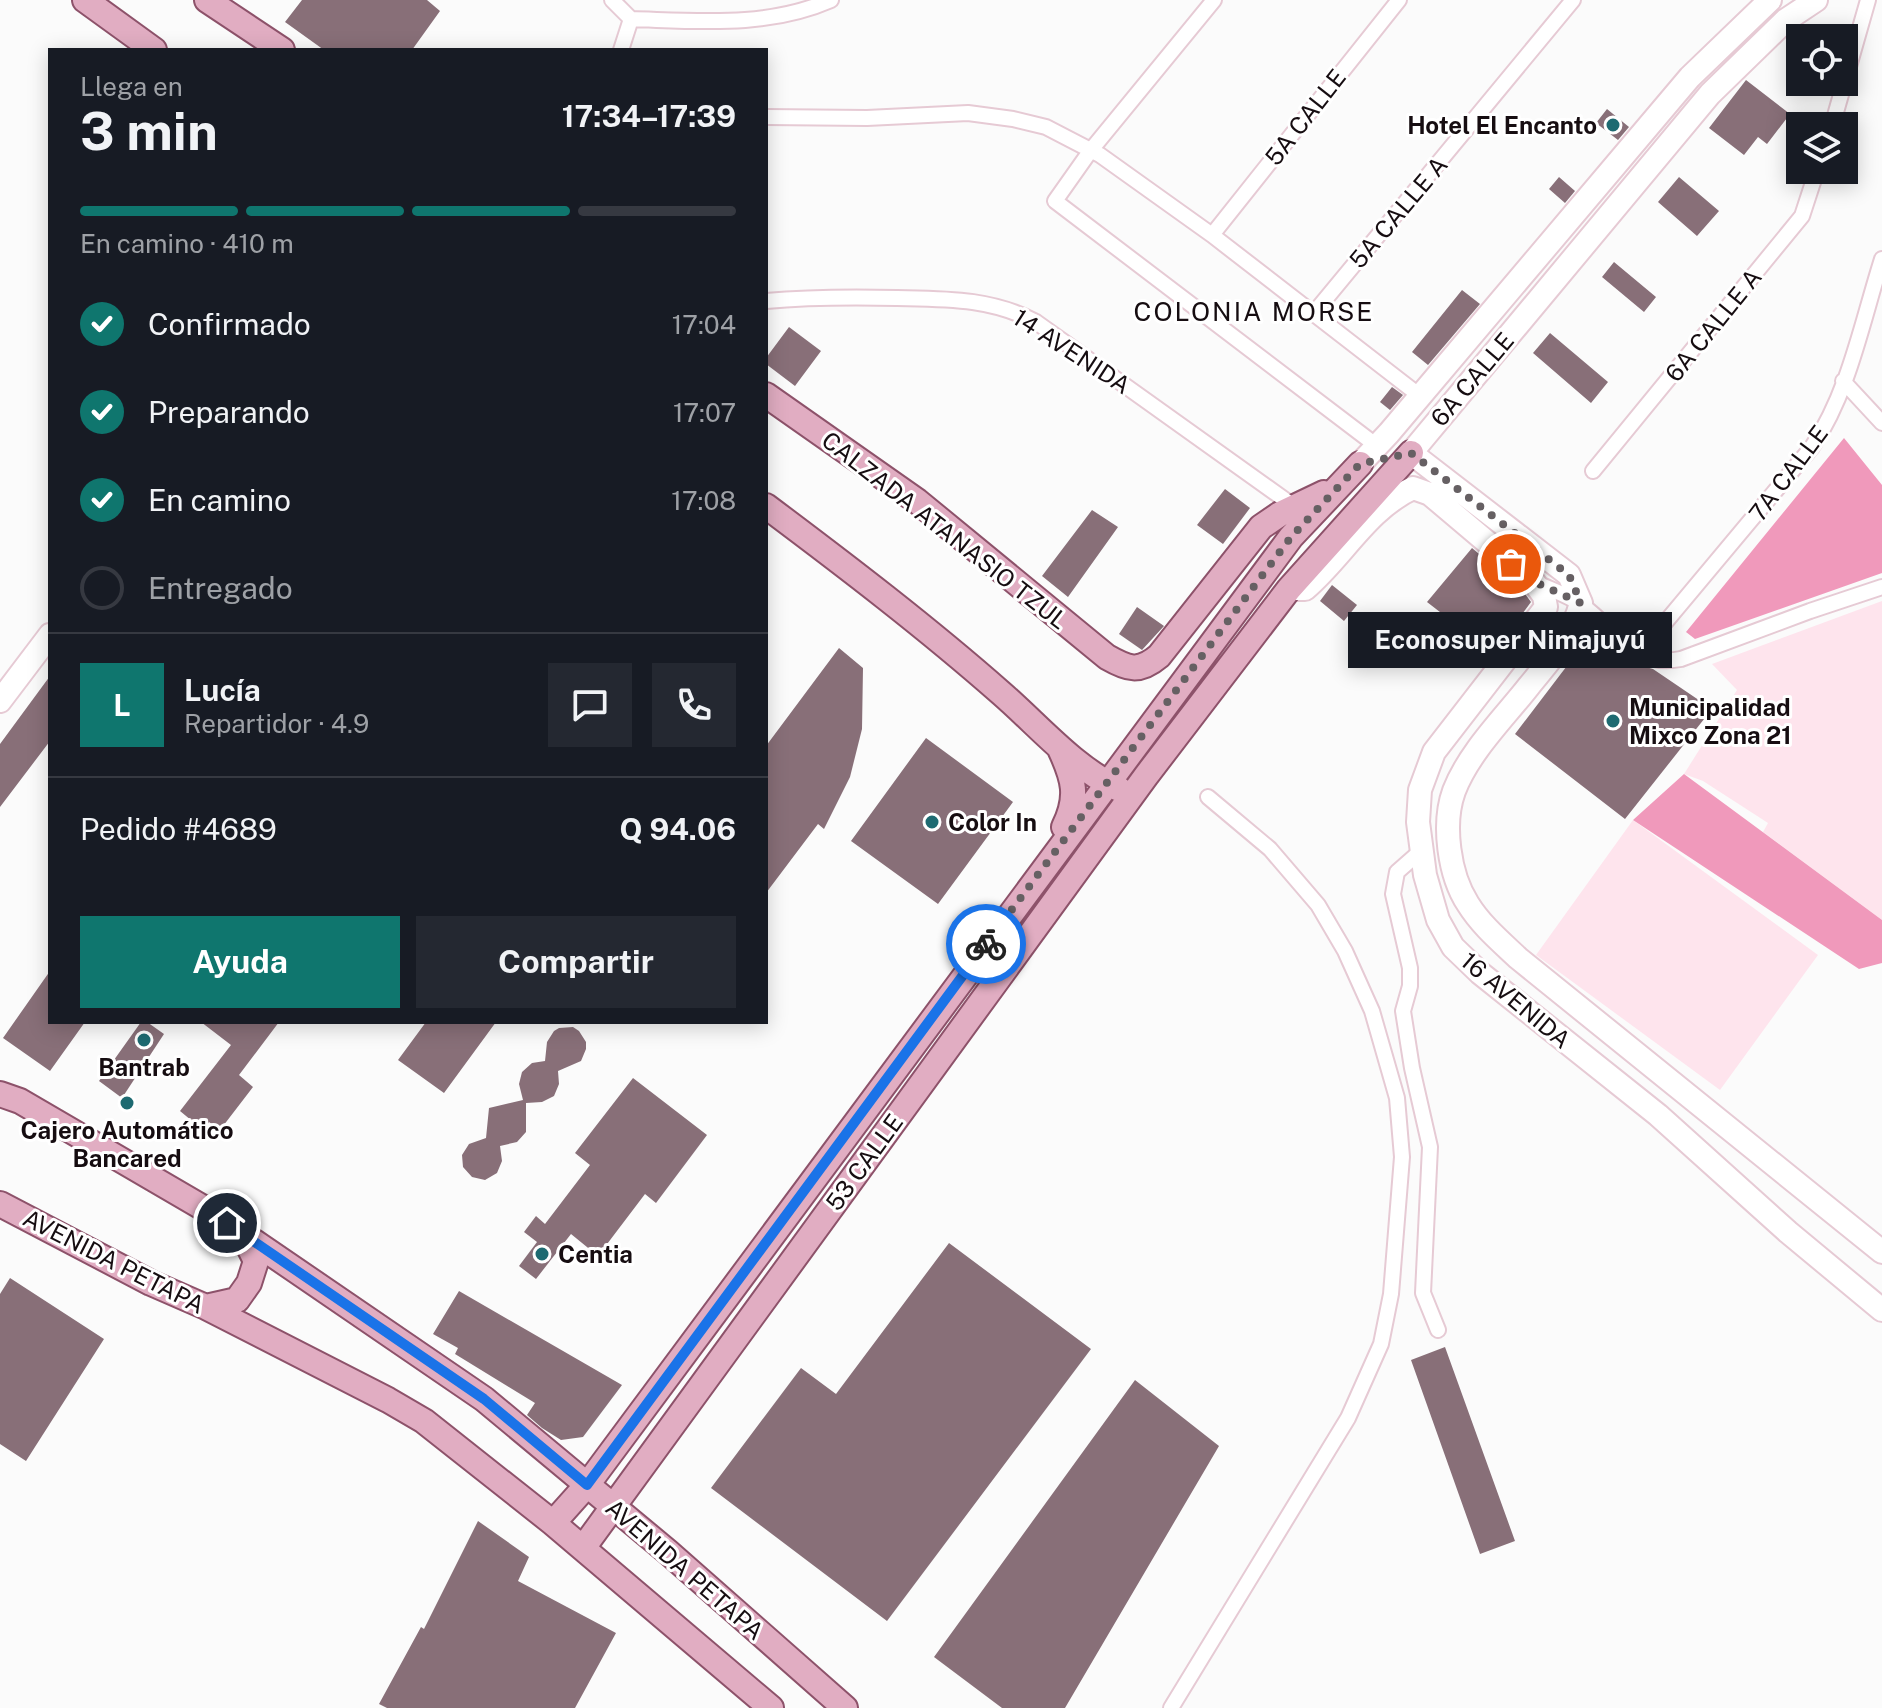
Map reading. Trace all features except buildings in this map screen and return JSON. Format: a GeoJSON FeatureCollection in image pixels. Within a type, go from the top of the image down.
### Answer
{"type":"FeatureCollection","features":[{"type":"Feature","properties":{"kind":"main road"},"geometry":{"type":"LineString","coordinates":[[85,0],[151,48]]}},
{"type":"Feature","properties":{"kind":"main road"},"geometry":{"type":"LineString","coordinates":[[207,0],[279,48]]}},
{"type":"Feature","properties":{"kind":"main road","name":"6A CALLE"},"geometry":{"type":"LineString","coordinates":[[1123,760],[1291,537],[1377,446],[1690,77],[1770,0]]}},
{"type":"Feature","properties":{"kind":"main road","name":"6A CALLE"},"geometry":{"type":"LineString","coordinates":[[1139,785],[1289,589],[1411,453],[1710,94],[1786,20],[1816,0]]}},
{"type":"Feature","properties":{"kind":"main road","name":"CALZADA ATANASIO TZUL"},"geometry":{"type":"LineString","coordinates":[[768,396],[917,501],[1107,657],[1123,666],[1136,668],[1148,665],[1159,656],[1261,527],[1295,507]]}},
{"type":"Feature","properties":{"kind":"main road"},"geometry":{"type":"LineString","coordinates":[[1295,507],[1352,473],[1411,453],[1569,575],[1581,603]]}},
{"type":"Feature","properties":{"kind":"main road"},"geometry":{"type":"LineString","coordinates":[[1289,589],[1305,589],[1322,575],[1372,517],[1400,494],[1413,488],[1430,494],[1538,588]]}},
{"type":"Feature","properties":{"kind":"main road"},"geometry":{"type":"LineString","coordinates":[[768,508],[859,576],[1002,693],[1059,747],[1106,783],[1139,785]]}},
{"type":"Feature","properties":{"kind":"main road","name":"16 AVENIDA"},"geometry":{"type":"LineString","coordinates":[[1538,588],[1546,607],[1434,752],[1420,790],[1418,822],[1425,875],[1438,920],[1453,947],[1480,973],[1658,1115],[1788,1232],[1882,1310]]}},
{"type":"Feature","properties":{"kind":"main road","name":"16 AVENIDA"},"geometry":{"type":"LineString","coordinates":[[1581,603],[1567,639],[1470,760],[1454,792],[1448,827],[1454,869],[1467,903],[1491,933],[1518,958],[1882,1252]]}},
{"type":"Feature","properties":{"kind":"main road"},"geometry":{"type":"LineString","coordinates":[[0,701],[48,638]]}},
{"type":"Feature","properties":{"kind":"main road"},"geometry":{"type":"LineString","coordinates":[[1043,868],[1069,818],[1075,793],[1069,768],[1059,747]]}},
{"type":"Feature","properties":{"kind":"main road","name":"53 CALLE"},"geometry":{"type":"LineString","coordinates":[[553,1523],[587,1485],[1123,760]]}},
{"type":"Feature","properties":{"kind":"main road","name":"53 CALLE"},"geometry":{"type":"LineString","coordinates":[[583,1548],[1139,785]]}},
{"type":"Feature","properties":{"kind":"main road","name":"AVENIDA PETAPA"},"geometry":{"type":"LineString","coordinates":[[0,1081],[7,1099],[60,1123],[212,1213],[484,1399],[613,1506],[845,1708]]}},
{"type":"Feature","properties":{"kind":"main road","name":"AVENIDA PETAPA"},"geometry":{"type":"LineString","coordinates":[[5,1205],[151,1283],[206,1307],[388,1400],[441,1434],[553,1523],[771,1708]]}},
{"type":"Feature","properties":{"kind":"main road"},"geometry":{"type":"LineString","coordinates":[[206,1307],[237,1300],[249,1283],[256,1261],[242,1234]]}},
{"type":"Feature","properties":{"kind":"street"},"geometry":{"type":"LineString","coordinates":[[612,0],[631,19],[732,21],[770,18],[807,10],[831,0]]}},
{"type":"Feature","properties":{"kind":"street"},"geometry":{"type":"LineString","coordinates":[[1214,0],[1091,150],[1055,201],[1377,446]]}},
{"type":"Feature","properties":{"kind":"street","name":"5A CALLE"},"geometry":{"type":"LineString","coordinates":[[1212,235],[1399,0]]}},
{"type":"Feature","properties":{"kind":"street","name":"5A CALLE A"},"geometry":{"type":"LineString","coordinates":[[1314,313],[1573,0]]}},
{"type":"Feature","properties":{"kind":"street"},"geometry":{"type":"LineString","coordinates":[[1836,112],[1868,0]]}},
{"type":"Feature","properties":{"kind":"street"},"geometry":{"type":"LineString","coordinates":[[622,48],[631,19]]}},
{"type":"Feature","properties":{"kind":"street"},"geometry":{"type":"LineString","coordinates":[[768,117],[867,118],[968,113],[1046,127],[1091,150],[1212,235],[1420,396]]}},
{"type":"Feature","properties":{"kind":"street","name":"6A CALLE A"},"geometry":{"type":"LineString","coordinates":[[1593,471],[1802,216],[1812,184]]}},
{"type":"Feature","properties":{"kind":"street","name":"7A CALLE"},"geometry":{"type":"LineString","coordinates":[[1638,655],[1825,428],[1882,259]]}},
{"type":"Feature","properties":{"kind":"street","name":"14 AVENIDA"},"geometry":{"type":"LineString","coordinates":[[768,301],[841,297],[963,299],[1015,311],[1036,322],[1295,507]]}},
{"type":"Feature","properties":{"kind":"street"},"geometry":{"type":"LineString","coordinates":[[1843,381],[1882,423]]}},
{"type":"Feature","properties":{"kind":"street"},"geometry":{"type":"LineString","coordinates":[[1538,588],[1581,603],[1638,655],[1665,662],[1882,587]]}},
{"type":"Feature","properties":{"kind":"street"},"geometry":{"type":"LineString","coordinates":[[1171,1708],[1348,1418],[1381,1344],[1391,1294],[1402,1157],[1397,1098],[1372,1011],[1345,951],[1318,905],[1270,849],[1208,797]]}},
{"type":"Feature","properties":{"kind":"street"},"geometry":{"type":"LineString","coordinates":[[1422,850],[1397,872],[1393,894],[1410,968],[1410,986],[1403,1011],[1430,1147],[1423,1293],[1438,1330]]}},
{"type":"Feature","properties":{"kind":"shaded area"},"geometry":{"type":"Polygon","coordinates":[[[1844,438],[1882,485],[1882,573],[1695,639],[1686,632],[1844,438]]]}},
{"type":"Feature","properties":{"kind":"shaded area"},"geometry":{"type":"Polygon","coordinates":[[[1882,601],[1882,920],[1763,832],[1768,823],[1703,781],[1684,774],[1737,690],[1712,664],[1882,601]]]}},
{"type":"Feature","properties":{"kind":"shaded area"},"geometry":{"type":"Polygon","coordinates":[[[1684,774],[1882,920],[1882,963],[1859,969],[1633,820],[1684,774]]]}},
{"type":"Feature","properties":{"kind":"shaded area"},"geometry":{"type":"Polygon","coordinates":[[[1633,820],[1818,955],[1720,1090],[1536,955],[1633,820]]]}},
{"type":"Feature","properties":{"kind":"way so far"},"geometry":{"type":"LineString","coordinates":[[986,944],[1291,537],[1360,464],[1411,453],[1569,575],[1581,603],[1533,581],[1511,564]]}},
{"type":"Feature","properties":{"kind":"place","name":"Hotel El Encanto"},"geometry":{"type":"Point","coordinates":[1613,125]}},
{"type":"Feature","properties":{"kind":"place","name":"Econosuper Nimajuyú"},"geometry":{"type":"Point","coordinates":[1511,564]}},
{"type":"Feature","properties":{"kind":"place","name":"Municipalidad Mixco Zona 21"},"geometry":{"type":"Point","coordinates":[1613,721]}},
{"type":"Feature","properties":{"kind":"place","name":"Color In"},"geometry":{"type":"Point","coordinates":[932,822]}},
{"type":"Feature","properties":{"kind":"place","name":"Bantrab"},"geometry":{"type":"Point","coordinates":[144,1040]}},
{"type":"Feature","properties":{"kind":"place","name":"Cajero Automático Bancared"},"geometry":{"type":"Point","coordinates":[127,1103]}},
{"type":"Feature","properties":{"kind":"place","name":"Centia"},"geometry":{"type":"Point","coordinates":[542,1254]}},
{"type":"Feature","properties":{"kind":"district","name":"COLONIA MORSE"},"geometry":{"type":"Point","coordinates":[1254,311]}},
{"type":"Feature","properties":{"kind":"route"},"geometry":{"type":"LineString","coordinates":[[227,1223],[484,1399],[587,1485],[986,944]]}}]}
